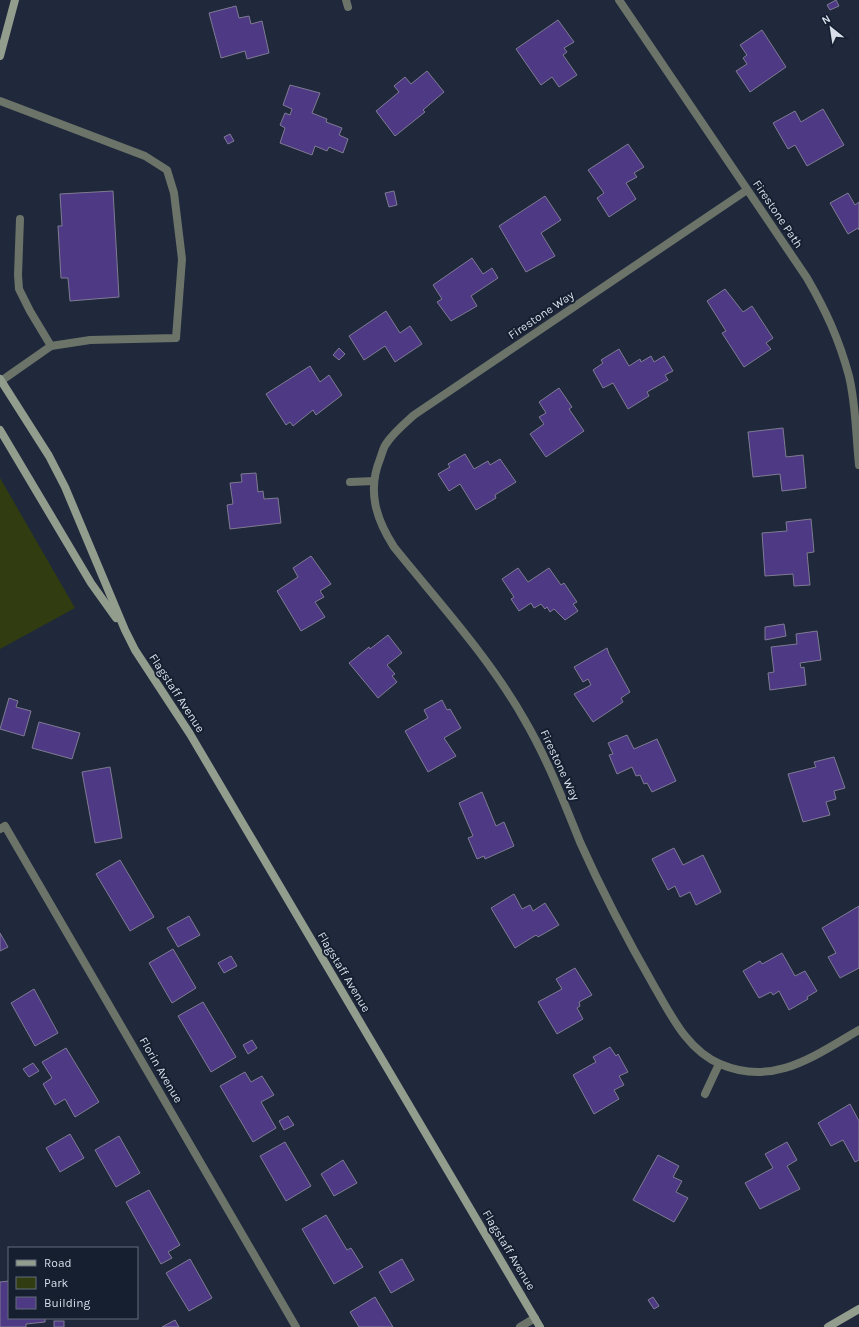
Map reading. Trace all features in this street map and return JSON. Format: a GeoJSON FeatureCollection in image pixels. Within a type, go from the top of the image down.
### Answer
{"type":"FeatureCollection","features":[{"type":"Feature","properties":{"kind":"street"},"geometry":{"type":"LineString","coordinates":[[0,56],[15,0]]}},
{"type":"Feature","properties":{"kind":"street","name":"Firestone Path"},"geometry":{"type":"LineString","coordinates":[[619,0],[806,278],[824,308],[839,342],[849,378],[855,415],[859,465]]}},
{"type":"Feature","properties":{"kind":"street"},"geometry":{"type":"LineString","coordinates":[[0,101],[145,156],[167,170],[174,193],[182,260],[176,338],[90,340],[51,346],[0,380]]}},
{"type":"Feature","properties":{"kind":"street","name":"Firestone Way"},"geometry":{"type":"LineString","coordinates":[[747,190],[414,415],[400,427],[386,444],[378,464],[374,481],[374,497],[377,513],[384,531],[394,547],[474,647],[502,684],[520,713],[544,756],[602,889],[646,972],[685,1036],[708,1058],[720,1064],[741,1071],[764,1073],[786,1069],[808,1060],[859,1030]]}},
{"type":"Feature","properties":{"kind":"street"},"geometry":{"type":"LineString","coordinates":[[20,219],[19,289],[51,346]]}},
{"type":"Feature","properties":{"kind":"street","name":"Flagstaff Avenue"},"geometry":{"type":"LineString","coordinates":[[0,380],[49,456],[65,487],[125,630],[135,650],[190,734],[540,1327]]}},
{"type":"Feature","properties":{"kind":"street","name":"Flagstaff Avenue"},"geometry":{"type":"LineString","coordinates":[[0,430],[91,583],[125,630]]}},
{"type":"Feature","properties":{"kind":"street"},"geometry":{"type":"LineString","coordinates":[[350,482],[374,481]]}},
{"type":"Feature","properties":{"kind":"street","name":"Florin Avenue"},"geometry":{"type":"LineString","coordinates":[[2,828],[296,1327]]}},
{"type":"Feature","properties":{"kind":"street"},"geometry":{"type":"LineString","coordinates":[[705,1094],[720,1064]]}},
{"type":"Feature","properties":{"kind":"street"},"geometry":{"type":"LineString","coordinates":[[828,1327],[859,1309]]}},
{"type":"Feature","properties":{"kind":"street"},"geometry":{"type":"LineString","coordinates":[[520,1327],[536,1318]]}},
{"type":"Feature","properties":{"kind":"green space"},"geometry":{"type":"Polygon","coordinates":[[[0,478],[75,608],[0,649],[0,478]]]}},
{"type":"Feature","properties":{"kind":"building"},"geometry":{"type":"Polygon","coordinates":[[[836,0],[839,6],[830,10],[827,5],[836,0]]]}},
{"type":"Feature","properties":{"kind":"building"},"geometry":{"type":"Polygon","coordinates":[[[236,6],[239,18],[249,16],[251,24],[262,21],[269,53],[247,59],[245,51],[221,58],[209,13],[236,6]]]}},
{"type":"Feature","properties":{"kind":"building"},"geometry":{"type":"Polygon","coordinates":[[[558,20],[574,42],[564,48],[567,52],[563,55],[577,75],[559,87],[552,77],[541,85],[516,49],[558,20]]]}},
{"type":"Feature","properties":{"kind":"building"},"geometry":{"type":"Polygon","coordinates":[[[762,30],[786,67],[750,92],[736,71],[747,64],[743,58],[747,55],[740,45],[762,30]]]}},
{"type":"Feature","properties":{"kind":"building"},"geometry":{"type":"Polygon","coordinates":[[[427,71],[444,92],[423,110],[425,112],[395,136],[376,111],[399,92],[394,86],[405,77],[411,84],[427,71]]]}},
{"type":"Feature","properties":{"kind":"building"},"geometry":{"type":"Polygon","coordinates":[[[290,85],[320,93],[312,113],[327,119],[326,122],[342,128],[339,135],[348,139],[343,153],[329,147],[327,151],[315,146],[312,155],[280,143],[285,128],[280,125],[285,113],[290,115],[292,109],[283,105],[290,85]]]}},
{"type":"Feature","properties":{"kind":"building"},"geometry":{"type":"Polygon","coordinates":[[[823,109],[844,145],[807,166],[795,145],[788,149],[773,123],[795,111],[801,122],[823,109]]]}},
{"type":"Feature","properties":{"kind":"building"},"geometry":{"type":"Polygon","coordinates":[[[230,134],[234,141],[228,144],[224,137],[230,134]]]}},
{"type":"Feature","properties":{"kind":"building"},"geometry":{"type":"Polygon","coordinates":[[[628,144],[644,167],[634,173],[637,177],[626,183],[636,199],[609,217],[597,198],[604,193],[588,170],[628,144]]]}},
{"type":"Feature","properties":{"kind":"building"},"geometry":{"type":"Polygon","coordinates":[[[113,191],[119,297],[70,301],[68,278],[61,278],[58,226],[62,226],[60,194],[113,191]]]}},
{"type":"Feature","properties":{"kind":"building"},"geometry":{"type":"Polygon","coordinates":[[[394,191],[397,205],[389,207],[385,193],[394,191]]]}},
{"type":"Feature","properties":{"kind":"building"},"geometry":{"type":"Polygon","coordinates":[[[848,193],[855,205],[859,202],[859,230],[858,228],[848,234],[830,203],[848,193]]]}},
{"type":"Feature","properties":{"kind":"building"},"geometry":{"type":"Polygon","coordinates":[[[545,196],[561,220],[541,233],[555,256],[526,272],[499,226],[545,196]]]}},
{"type":"Feature","properties":{"kind":"building"},"geometry":{"type":"Polygon","coordinates":[[[472,258],[483,274],[492,268],[498,278],[471,296],[477,306],[451,321],[437,302],[442,299],[433,285],[472,258]]]}},
{"type":"Feature","properties":{"kind":"building"},"geometry":{"type":"Polygon","coordinates":[[[725,289],[743,312],[752,306],[773,338],[766,343],[771,349],[744,367],[722,333],[726,331],[707,301],[725,289]]]}},
{"type":"Feature","properties":{"kind":"building"},"geometry":{"type":"Polygon","coordinates":[[[386,311],[400,333],[410,326],[422,344],[395,362],[385,346],[364,360],[349,336],[386,311]]]}},
{"type":"Feature","properties":{"kind":"building"},"geometry":{"type":"Polygon","coordinates":[[[339,348],[345,354],[339,360],[333,355],[339,348]]]}},
{"type":"Feature","properties":{"kind":"building"},"geometry":{"type":"Polygon","coordinates":[[[619,349],[629,366],[640,359],[641,362],[651,356],[654,362],[664,356],[673,371],[665,375],[668,380],[647,392],[649,396],[628,409],[613,383],[603,388],[593,370],[603,363],[601,360],[619,349]]]}},
{"type":"Feature","properties":{"kind":"building"},"geometry":{"type":"Polygon","coordinates":[[[310,366],[320,382],[329,375],[342,395],[316,415],[313,410],[293,426],[290,422],[286,425],[266,394],[310,366]]]}},
{"type":"Feature","properties":{"kind":"building"},"geometry":{"type":"Polygon","coordinates":[[[559,388],[572,407],[569,409],[584,431],[546,457],[530,434],[544,424],[539,417],[546,413],[539,402],[559,388]]]}},
{"type":"Feature","properties":{"kind":"building"},"geometry":{"type":"Polygon","coordinates":[[[783,428],[786,457],[803,455],[806,488],[782,491],[780,474],[753,477],[748,432],[783,428]]]}},
{"type":"Feature","properties":{"kind":"building"},"geometry":{"type":"Polygon","coordinates":[[[465,454],[474,469],[488,461],[490,465],[500,459],[516,482],[495,495],[496,498],[476,510],[460,484],[449,491],[438,474],[450,467],[448,464],[465,454]]]}},
{"type":"Feature","properties":{"kind":"building"},"geometry":{"type":"Polygon","coordinates":[[[256,473],[258,492],[263,491],[264,499],[278,498],[281,523],[230,529],[227,505],[233,504],[230,483],[242,482],[241,474],[256,473]]]}},
{"type":"Feature","properties":{"kind":"building"},"geometry":{"type":"Polygon","coordinates":[[[811,519],[814,552],[807,553],[810,585],[794,586],[793,574],[765,576],[762,533],[787,531],[786,522],[811,519]]]}},
{"type":"Feature","properties":{"kind":"building"},"geometry":{"type":"Polygon","coordinates":[[[311,556],[331,584],[320,591],[324,597],[315,602],[325,617],[301,631],[277,591],[298,577],[293,568],[311,556]]]}},
{"type":"Feature","properties":{"kind":"building"},"geometry":{"type":"Polygon","coordinates":[[[518,568],[528,582],[549,568],[561,585],[564,583],[577,602],[573,604],[578,611],[565,620],[554,609],[550,612],[547,607],[545,609],[541,604],[534,608],[531,603],[519,611],[511,599],[514,597],[502,579],[518,568]]]}},
{"type":"Feature","properties":{"kind":"building"},"geometry":{"type":"Polygon","coordinates":[[[784,624],[786,636],[765,640],[765,627],[784,624]]]}},
{"type":"Feature","properties":{"kind":"building"},"geometry":{"type":"Polygon","coordinates":[[[817,631],[821,660],[800,663],[801,668],[804,667],[806,685],[770,690],[768,673],[774,672],[771,647],[797,644],[796,634],[817,631]]]}},
{"type":"Feature","properties":{"kind":"building"},"geometry":{"type":"Polygon","coordinates":[[[388,635],[402,653],[387,665],[395,674],[392,676],[397,682],[378,698],[349,663],[369,647],[370,649],[388,635]]]}},
{"type":"Feature","properties":{"kind":"building"},"geometry":{"type":"Polygon","coordinates":[[[607,648],[630,692],[621,698],[623,702],[593,722],[574,694],[591,685],[588,679],[583,682],[574,667],[607,648]]]}},
{"type":"Feature","properties":{"kind":"building"},"geometry":{"type":"Polygon","coordinates":[[[9,698],[18,701],[16,707],[31,711],[24,736],[0,729],[9,698]]]}},
{"type":"Feature","properties":{"kind":"building"},"geometry":{"type":"Polygon","coordinates":[[[442,700],[447,710],[450,709],[461,728],[444,738],[456,756],[428,772],[405,731],[428,718],[424,710],[442,700]]]}},
{"type":"Feature","properties":{"kind":"building"},"geometry":{"type":"Polygon","coordinates":[[[39,722],[80,733],[72,759],[32,748],[39,722]]]}},
{"type":"Feature","properties":{"kind":"building"},"geometry":{"type":"Polygon","coordinates":[[[627,735],[634,749],[657,739],[676,781],[652,792],[647,783],[644,784],[640,775],[636,776],[632,767],[617,774],[609,755],[613,754],[608,743],[627,735]]]}},
{"type":"Feature","properties":{"kind":"building"},"geometry":{"type":"Polygon","coordinates":[[[834,757],[845,788],[834,791],[836,799],[826,802],[830,815],[803,822],[788,774],[816,767],[814,762],[834,757]]]}},
{"type":"Feature","properties":{"kind":"building"},"geometry":{"type":"Polygon","coordinates":[[[110,767],[122,838],[95,843],[82,772],[110,767]]]}},
{"type":"Feature","properties":{"kind":"building"},"geometry":{"type":"Polygon","coordinates":[[[482,792],[496,826],[504,822],[514,846],[485,859],[484,856],[477,859],[468,838],[473,836],[459,803],[482,792]]]}},
{"type":"Feature","properties":{"kind":"building"},"geometry":{"type":"Polygon","coordinates":[[[674,848],[683,865],[703,855],[721,892],[696,905],[690,892],[680,897],[675,886],[668,890],[652,859],[674,848]]]}},
{"type":"Feature","properties":{"kind":"building"},"geometry":{"type":"Polygon","coordinates":[[[120,860],[154,917],[130,931],[96,874],[120,860]]]}},
{"type":"Feature","properties":{"kind":"building"},"geometry":{"type":"Polygon","coordinates":[[[514,894],[522,909],[530,905],[533,911],[545,903],[559,925],[538,937],[536,935],[515,948],[491,908],[514,894]]]}},
{"type":"Feature","properties":{"kind":"building"},"geometry":{"type":"Polygon","coordinates":[[[859,906],[859,968],[840,978],[828,957],[836,953],[822,928],[859,906]]]}},
{"type":"Feature","properties":{"kind":"building"},"geometry":{"type":"Polygon","coordinates":[[[189,916],[200,935],[178,947],[167,928],[189,916]]]}},
{"type":"Feature","properties":{"kind":"building"},"geometry":{"type":"Polygon","coordinates":[[[0,933],[8,947],[0,951],[0,933]]]}},
{"type":"Feature","properties":{"kind":"building"},"geometry":{"type":"Polygon","coordinates":[[[173,949],[196,988],[172,1003],[149,963],[173,949]]]}},
{"type":"Feature","properties":{"kind":"building"},"geometry":{"type":"Polygon","coordinates":[[[782,953],[795,976],[805,971],[817,991],[807,997],[808,999],[789,1010],[779,991],[773,995],[771,992],[759,998],[743,971],[760,961],[762,964],[782,953]]]}},
{"type":"Feature","properties":{"kind":"building"},"geometry":{"type":"Polygon","coordinates":[[[231,956],[237,966],[224,973],[218,963],[231,956]]]}},
{"type":"Feature","properties":{"kind":"building"},"geometry":{"type":"Polygon","coordinates":[[[575,968],[592,995],[579,1002],[580,1006],[577,1008],[583,1019],[557,1034],[538,1002],[562,989],[556,979],[575,968]]]}},
{"type":"Feature","properties":{"kind":"building"},"geometry":{"type":"Polygon","coordinates":[[[34,989],[58,1033],[35,1046],[11,1003],[34,989]]]}},
{"type":"Feature","properties":{"kind":"building"},"geometry":{"type":"Polygon","coordinates":[[[203,1002],[236,1057],[211,1072],[178,1016],[203,1002]]]}},
{"type":"Feature","properties":{"kind":"building"},"geometry":{"type":"Polygon","coordinates":[[[252,1040],[257,1048],[248,1054],[243,1045],[252,1040]]]}},
{"type":"Feature","properties":{"kind":"building"},"geometry":{"type":"Polygon","coordinates":[[[610,1047],[616,1056],[618,1054],[628,1072],[619,1076],[624,1085],[614,1090],[619,1099],[594,1114],[573,1075],[596,1062],[593,1057],[610,1047]]]}},
{"type":"Feature","properties":{"kind":"building"},"geometry":{"type":"Polygon","coordinates":[[[66,1048],[99,1102],[75,1117],[65,1099],[55,1105],[43,1084],[52,1078],[42,1062],[66,1048]]]}},
{"type":"Feature","properties":{"kind":"building"},"geometry":{"type":"Polygon","coordinates":[[[33,1063],[39,1071],[29,1077],[23,1069],[33,1063]]]}},
{"type":"Feature","properties":{"kind":"building"},"geometry":{"type":"Polygon","coordinates":[[[245,1072],[251,1082],[262,1076],[274,1095],[261,1102],[276,1128],[253,1142],[220,1086],[245,1072]]]}},
{"type":"Feature","properties":{"kind":"building"},"geometry":{"type":"Polygon","coordinates":[[[850,1104],[859,1121],[859,1160],[855,1162],[843,1140],[831,1146],[818,1123],[850,1104]]]}},
{"type":"Feature","properties":{"kind":"building"},"geometry":{"type":"Polygon","coordinates":[[[288,1116],[294,1125],[284,1130],[279,1121],[288,1116]]]}},
{"type":"Feature","properties":{"kind":"building"},"geometry":{"type":"Polygon","coordinates":[[[70,1134],[84,1158],[60,1172],[46,1148],[70,1134]]]}},
{"type":"Feature","properties":{"kind":"building"},"geometry":{"type":"Polygon","coordinates":[[[119,1136],[140,1173],[116,1187],[95,1150],[119,1136]]]}},
{"type":"Feature","properties":{"kind":"building"},"geometry":{"type":"Polygon","coordinates":[[[285,1142],[311,1186],[286,1201],[260,1156],[285,1142]]]}},
{"type":"Feature","properties":{"kind":"building"},"geometry":{"type":"Polygon","coordinates":[[[787,1142],[797,1160],[787,1166],[800,1189],[760,1209],[745,1183],[773,1168],[765,1154],[787,1142]]]}},
{"type":"Feature","properties":{"kind":"building"},"geometry":{"type":"Polygon","coordinates":[[[658,1155],[679,1166],[673,1177],[682,1181],[676,1192],[688,1198],[674,1222],[633,1200],[658,1155]]]}},
{"type":"Feature","properties":{"kind":"building"},"geometry":{"type":"Polygon","coordinates":[[[343,1160],[357,1183],[334,1196],[321,1174],[343,1160]]]}},
{"type":"Feature","properties":{"kind":"building"},"geometry":{"type":"Polygon","coordinates":[[[149,1190],[180,1245],[168,1252],[172,1258],[161,1264],[126,1202],[149,1190]]]}},
{"type":"Feature","properties":{"kind":"building"},"geometry":{"type":"Polygon","coordinates":[[[326,1215],[347,1250],[351,1248],[363,1267],[334,1284],[302,1229],[326,1215]]]}},
{"type":"Feature","properties":{"kind":"building"},"geometry":{"type":"Polygon","coordinates":[[[190,1259],[212,1298],[189,1311],[166,1273],[190,1259]]]}},
{"type":"Feature","properties":{"kind":"building"},"geometry":{"type":"Polygon","coordinates":[[[402,1259],[414,1280],[391,1293],[379,1272],[402,1259]]]}},
{"type":"Feature","properties":{"kind":"building"},"geometry":{"type":"Polygon","coordinates":[[[8,1281],[8,1319],[45,1319],[45,1322],[26,1324],[26,1327],[0,1327],[0,1282],[8,1281]]]}},
{"type":"Feature","properties":{"kind":"building"},"geometry":{"type":"Polygon","coordinates":[[[375,1297],[393,1327],[359,1327],[350,1312],[375,1297]]]}},
{"type":"Feature","properties":{"kind":"building"},"geometry":{"type":"Polygon","coordinates":[[[653,1297],[659,1306],[654,1309],[648,1300],[653,1297]]]}},
{"type":"Feature","properties":{"kind":"building"},"geometry":{"type":"Polygon","coordinates":[[[175,1320],[179,1327],[162,1327],[175,1320]]]}},
{"type":"Feature","properties":{"kind":"building"},"geometry":{"type":"Polygon","coordinates":[[[54,1321],[64,1321],[64,1327],[54,1327],[54,1321]]]}}]}
